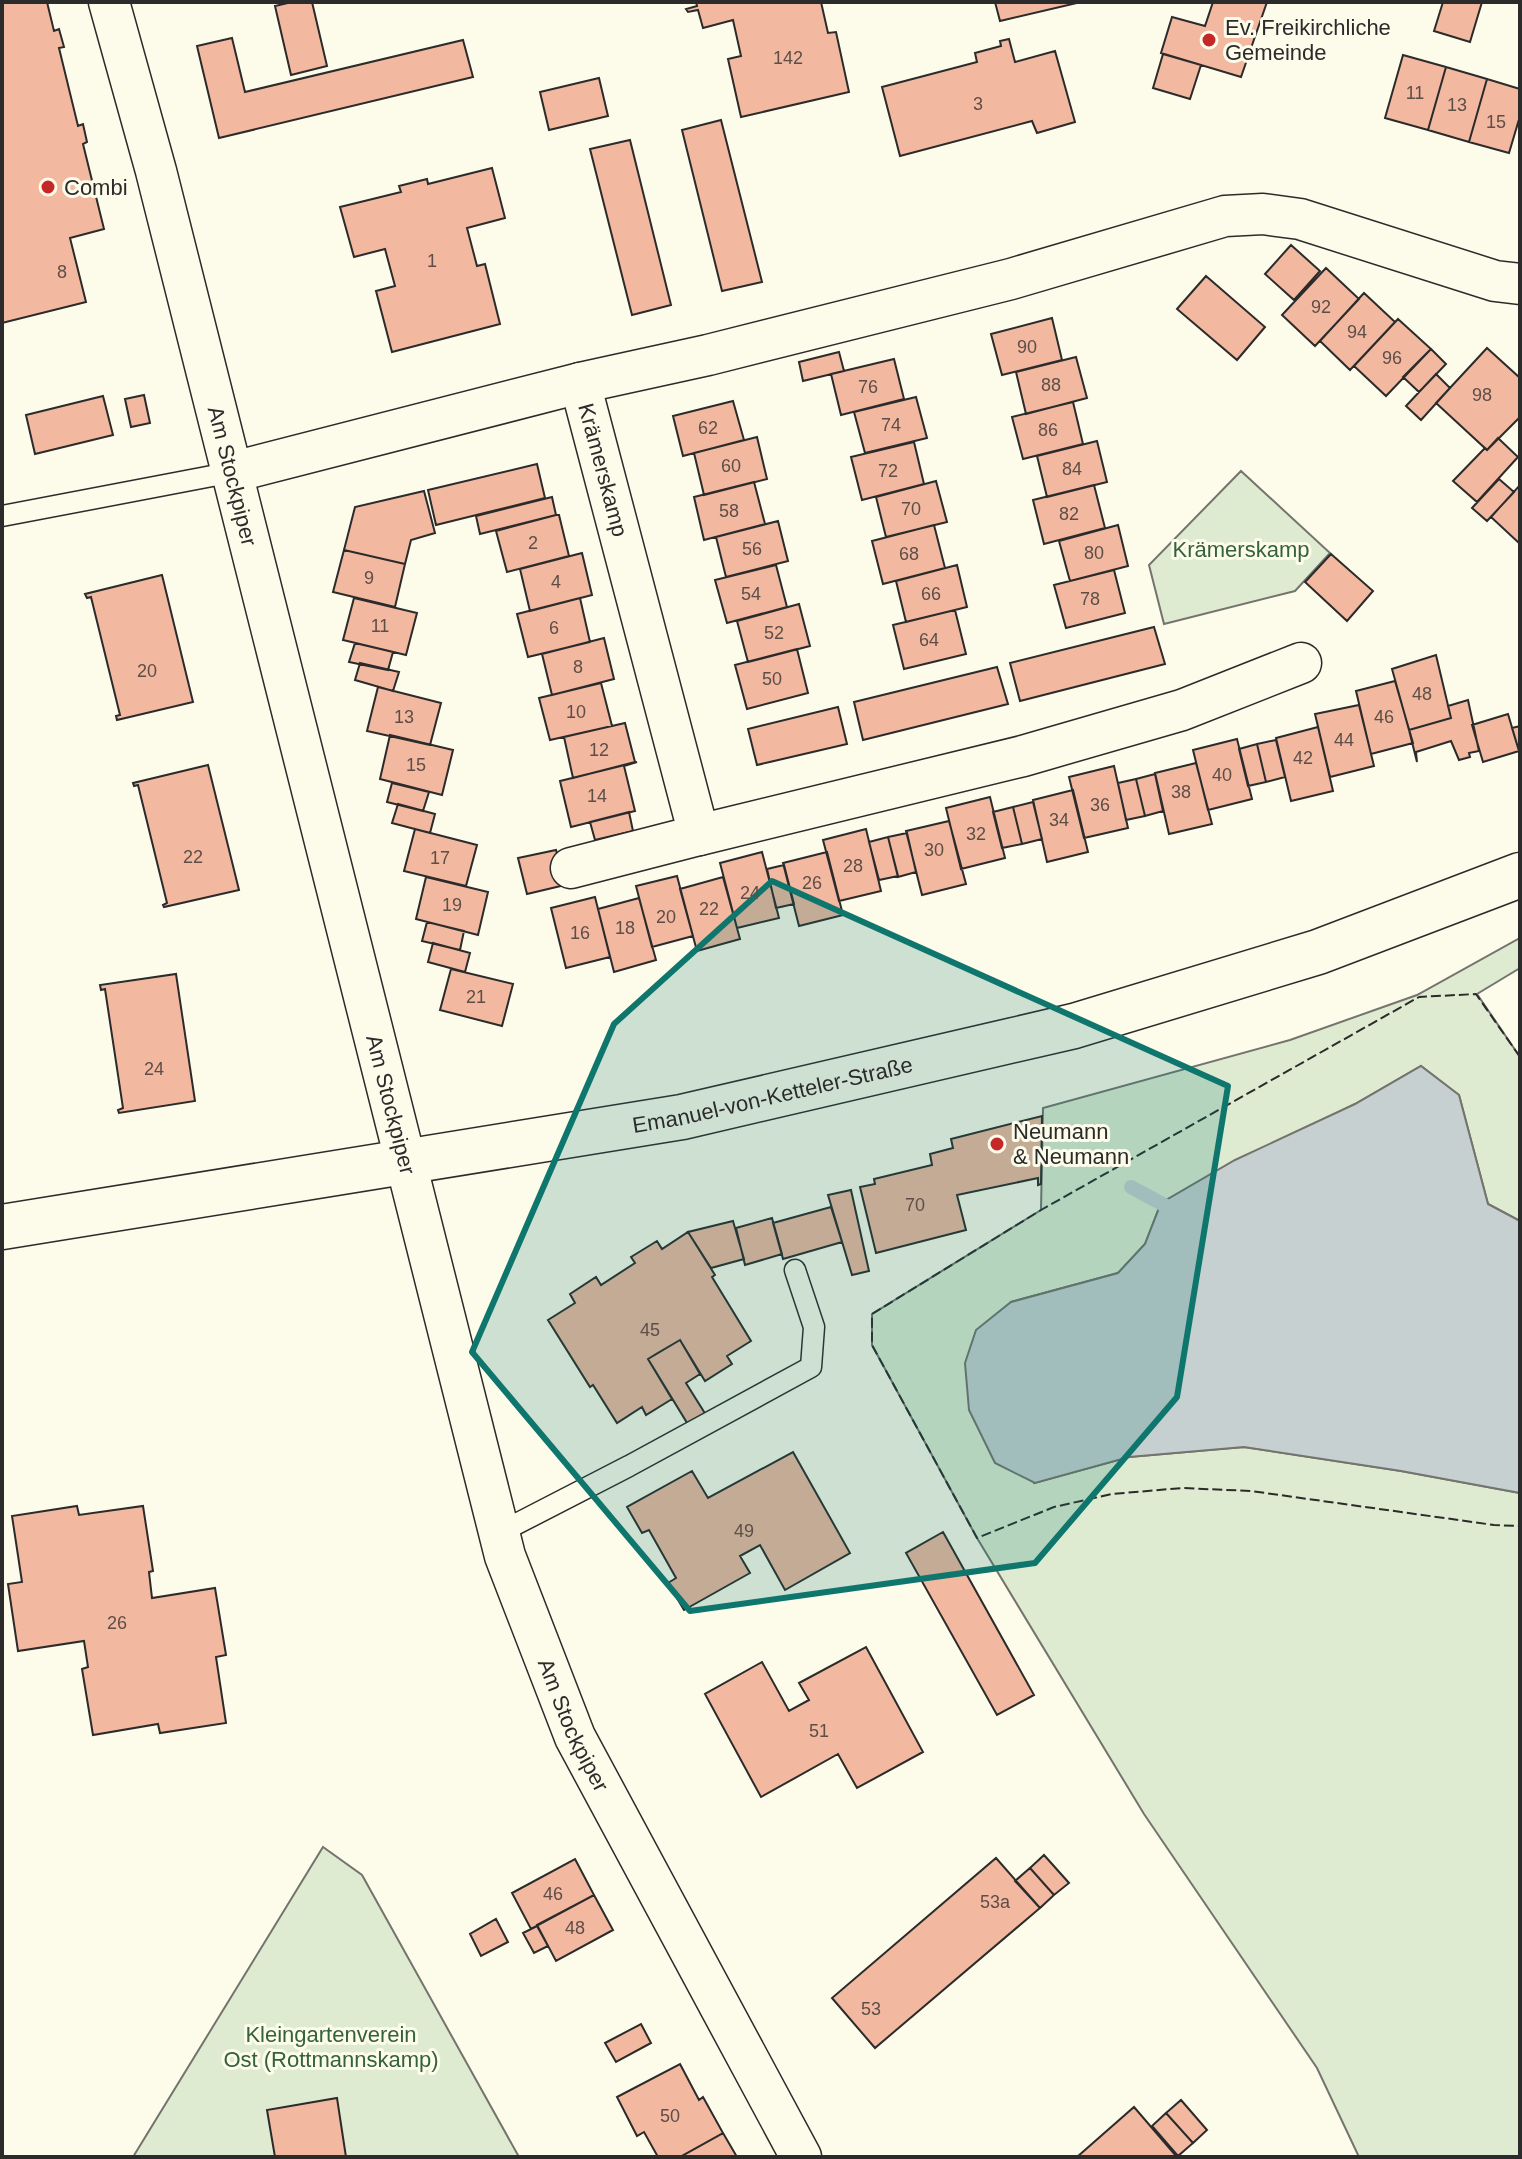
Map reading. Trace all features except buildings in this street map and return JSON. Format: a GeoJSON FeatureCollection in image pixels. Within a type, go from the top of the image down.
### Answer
{"type":"FeatureCollection","features":[{"type":"Feature","properties":{"kind":"main road","name":"Emanuel-von-Ketteler-Straße"},"geometry":{"type":"LineString","coordinates":[[2,1227],[682,1117],[1074,1026],[1318,952],[1520,875]]}},
{"type":"Feature","properties":{"kind":"street","name":"Am Stockpiper"},"geometry":{"type":"LineString","coordinates":[[109,2],[233,472],[505,1556],[575,1737],[801,2157]]}},
{"type":"Feature","properties":{"kind":"street","name":"Krämerskamp"},"geometry":{"type":"LineString","coordinates":[[233,472],[580,383],[708,355],[1040,271],[1225,216],[1263,214],[1300,219],[1495,281],[1520,284]]}},
{"type":"Feature","properties":{"kind":"street","name":"Krämerskamp"},"geometry":{"type":"LineString","coordinates":[[580,383],[699,835]]}},
{"type":"Feature","properties":{"kind":"street"},"geometry":{"type":"LineString","coordinates":[[571,868],[1023,756],[1182,710],[1301,663]]}},
{"type":"Feature","properties":{"kind":"lane"},"geometry":{"type":"LineString","coordinates":[[2,516],[233,472]]}},
{"type":"Feature","properties":{"kind":"lane"},"geometry":{"type":"LineString","coordinates":[[499,1533],[811,1367],[814,1327],[795,1270]]}},
{"type":"Feature","properties":{"kind":"highlighted area"},"geometry":{"type":"Polygon","coordinates":[[[772,881],[1228,1086],[1177,1397],[1035,1563],[690,1611],[472,1352],[614,1024],[772,881]]]}},
{"type":"Feature","properties":{"kind":"green space","name":"Krämerskamp"},"geometry":{"type":"Polygon","coordinates":[[[1241,471],[1330,553],[1295,591],[1164,624],[1149,565],[1241,471]]]}},
{"type":"Feature","properties":{"kind":"green space"},"geometry":{"type":"Polygon","coordinates":[[[1520,938],[1520,968],[1477,994],[1520,1057],[1520,1221],[1488,1204],[1459,1095],[1421,1066],[1355,1104],[1161,1203],[1145,1244],[1118,1273],[1011,1302],[1034,1483],[1129,1457],[1244,1447],[1520,1493],[1520,2157],[1359,2157],[1317,2068],[1144,1814],[977,1538],[872,1345],[872,1314],[1041,1210],[1043,1108],[1290,1040],[1417,995],[1520,938]]]}},
{"type":"Feature","properties":{"kind":"green space","name":"Kleingartenverein Ost (Rottmannskamp)"},"geometry":{"type":"Polygon","coordinates":[[[323,1847],[362,1875],[519,2157],[133,2157],[323,1847]]]}},
{"type":"Feature","properties":{"kind":"shaded area"},"geometry":{"type":"Polygon","coordinates":[[[1421,1066],[1459,1095],[1488,1204],[1520,1221],[1520,1493],[1244,1447],[1129,1457],[1035,1483],[995,1463],[969,1410],[965,1363],[976,1330],[1011,1302],[1118,1273],[1145,1244],[1161,1203],[1235,1160],[1355,1104],[1421,1066]]]}},
{"type":"Feature","properties":{"kind":"waterway"},"geometry":{"type":"LineString","coordinates":[[1131,1187],[1177,1212]]}},
{"type":"Feature","properties":{"kind":"fence"},"geometry":{"type":"LineString","coordinates":[[1520,1057],[1476,994],[1419,997],[1041,1210],[872,1314],[872,1345],[977,1538],[1054,1507],[1112,1494],[1182,1488],[1251,1491],[1520,1526]]}},
{"type":"Feature","properties":{"kind":"place","name":"Ev. Freikirchliche Gemeinde"},"geometry":{"type":"Point","coordinates":[1209,40]}},
{"type":"Feature","properties":{"kind":"place","name":"Combi"},"geometry":{"type":"Point","coordinates":[48,187]}},
{"type":"Feature","properties":{"kind":"place","name":"Neumann & Neumann"},"geometry":{"type":"Point","coordinates":[997,1144]}}]}
